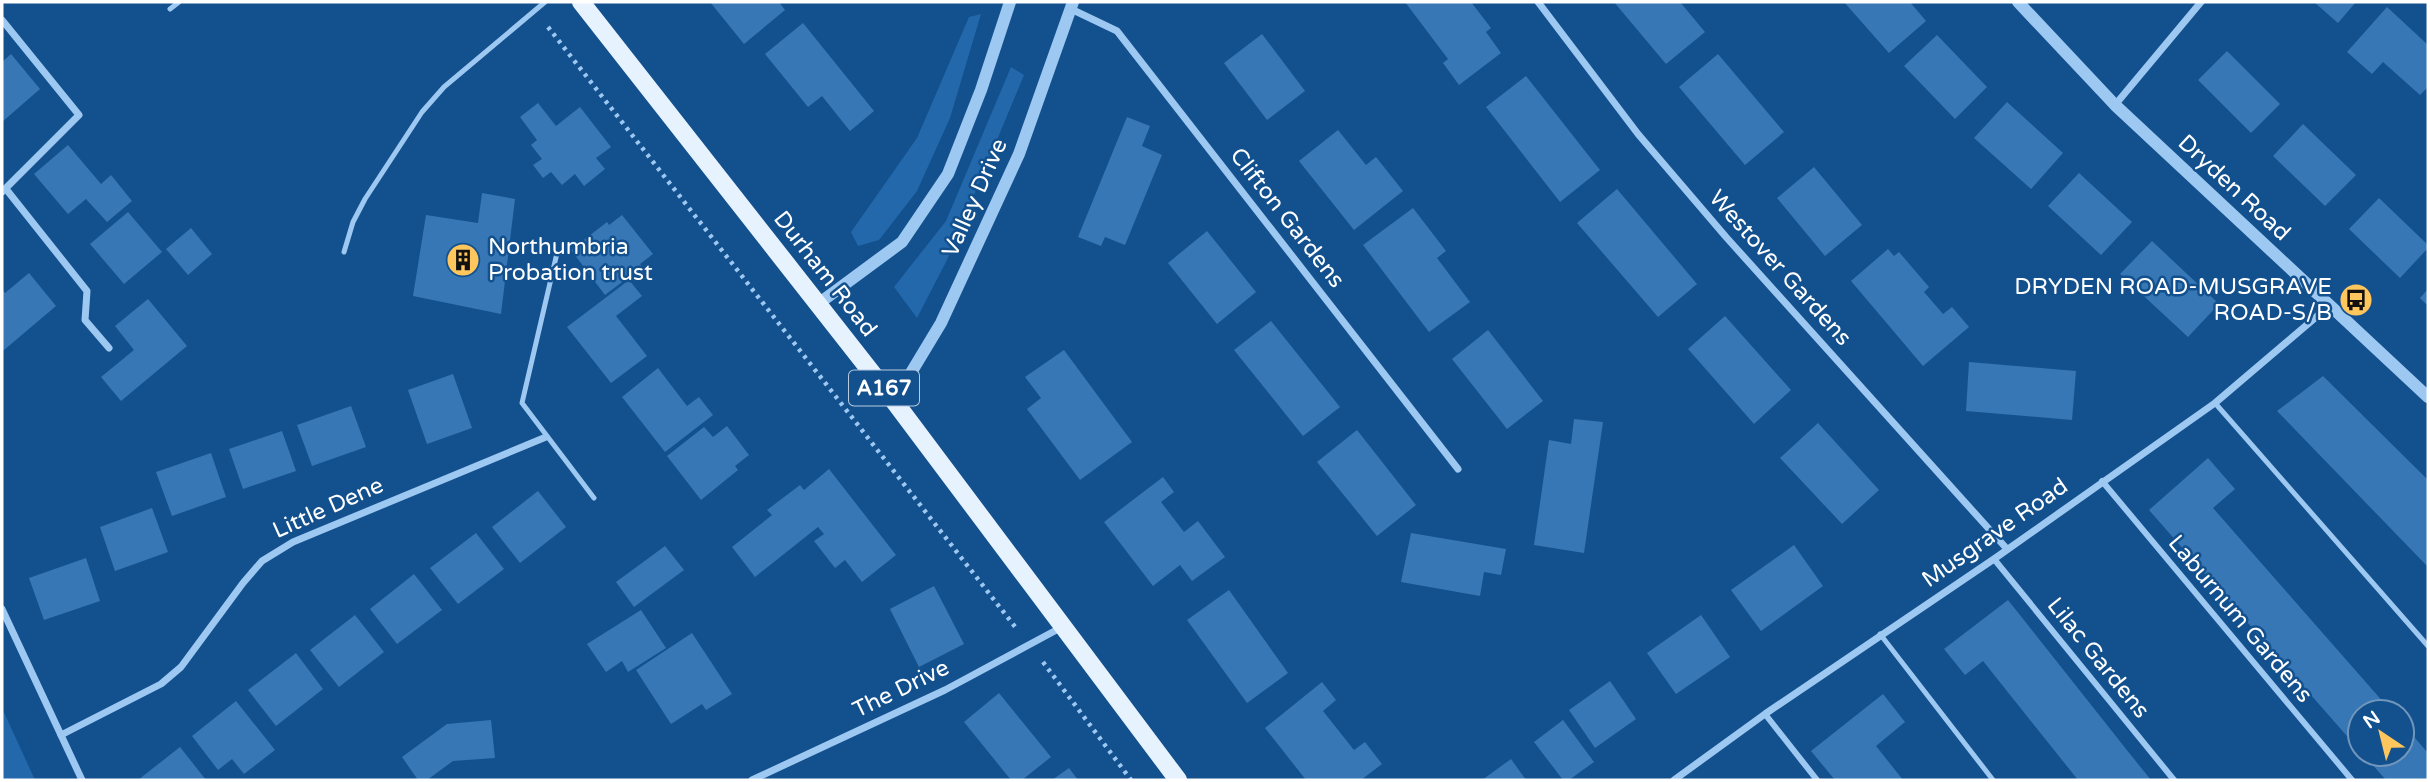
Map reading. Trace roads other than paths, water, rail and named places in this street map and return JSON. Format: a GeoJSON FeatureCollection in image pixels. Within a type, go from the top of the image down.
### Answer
{"type":"FeatureCollection","features":[{"type":"Feature","properties":{"kind":"main road","name":"Durham Road"},"geometry":{"type":"LineString","coordinates":[[581,2],[894,401],[1178,780]]}},
{"type":"Feature","properties":{"kind":"street","name":"Valley Drive"},"geometry":{"type":"LineString","coordinates":[[818,304],[902,242],[948,174],[981,90],[1010,2]]}},
{"type":"Feature","properties":{"kind":"street","name":"Westover Gardens"},"geometry":{"type":"LineString","coordinates":[[1538,2],[1638,134],[1726,237],[2007,549]]}},
{"type":"Feature","properties":{"kind":"street","name":"Dryden Road"},"geometry":{"type":"LineString","coordinates":[[2018,2],[2115,105],[2428,397]]}},
{"type":"Feature","properties":{"kind":"street"},"geometry":{"type":"LineString","coordinates":[[2115,105],[2201,2]]}},
{"type":"Feature","properties":{"kind":"street","name":"Valley Drive"},"geometry":{"type":"LineString","coordinates":[[894,401],[941,323],[1019,154],[1071,4]]}},
{"type":"Feature","properties":{"kind":"street","name":"Clifton Gardens"},"geometry":{"type":"LineString","coordinates":[[1071,4],[1117,31],[1458,469]]}},
{"type":"Feature","properties":{"kind":"street"},"geometry":{"type":"LineString","coordinates":[[2,20],[79,115],[4,190],[87,291],[86,320],[109,348]]}},
{"type":"Feature","properties":{"kind":"street","name":"Musgrave Road"},"geometry":{"type":"LineString","coordinates":[[1674,780],[1765,713],[1994,559],[2215,403],[2329,306]]}},
{"type":"Feature","properties":{"kind":"street","name":"Little Dene"},"geometry":{"type":"LineString","coordinates":[[61,735],[160,684],[181,667],[255,568],[293,541],[546,437]]}},
{"type":"Feature","properties":{"kind":"street","name":"Laburnum Gardens"},"geometry":{"type":"LineString","coordinates":[[2102,481],[2352,780]]}},
{"type":"Feature","properties":{"kind":"street","name":"Lilac Gardens"},"geometry":{"type":"LineString","coordinates":[[1994,559],[2174,780]]}},
{"type":"Feature","properties":{"kind":"street"},"geometry":{"type":"LineString","coordinates":[[2,609],[82,780]]}},
{"type":"Feature","properties":{"kind":"street","name":"The Drive"},"geometry":{"type":"LineString","coordinates":[[752,780],[945,690],[1064,626]]}},
{"type":"Feature","properties":{"kind":"street"},"geometry":{"type":"LineString","coordinates":[[1765,713],[1817,780]]}},
{"type":"Feature","properties":{"kind":"lane"},"geometry":{"type":"LineString","coordinates":[[170,9],[179,2]]}},
{"type":"Feature","properties":{"kind":"lane"},"geometry":{"type":"LineString","coordinates":[[344,252],[353,222],[365,198],[422,112],[444,87],[545,2]]}},
{"type":"Feature","properties":{"kind":"lane"},"geometry":{"type":"LineString","coordinates":[[557,253],[522,403],[594,498]]}},
{"type":"Feature","properties":{"kind":"lane"},"geometry":{"type":"LineString","coordinates":[[2215,403],[2428,646]]}},
{"type":"Feature","properties":{"kind":"lane"},"geometry":{"type":"LineString","coordinates":[[1880,635],[1993,780]]}},
{"type":"Feature","properties":{"kind":"place","name":"Northumbria Probation trust"},"geometry":{"type":"Point","coordinates":[463,260]}},
{"type":"Feature","properties":{"kind":"place","name":"DRYDEN ROAD-MUSGRAVE ROAD-S/B"},"geometry":{"type":"Point","coordinates":[2356,300]}}]}
